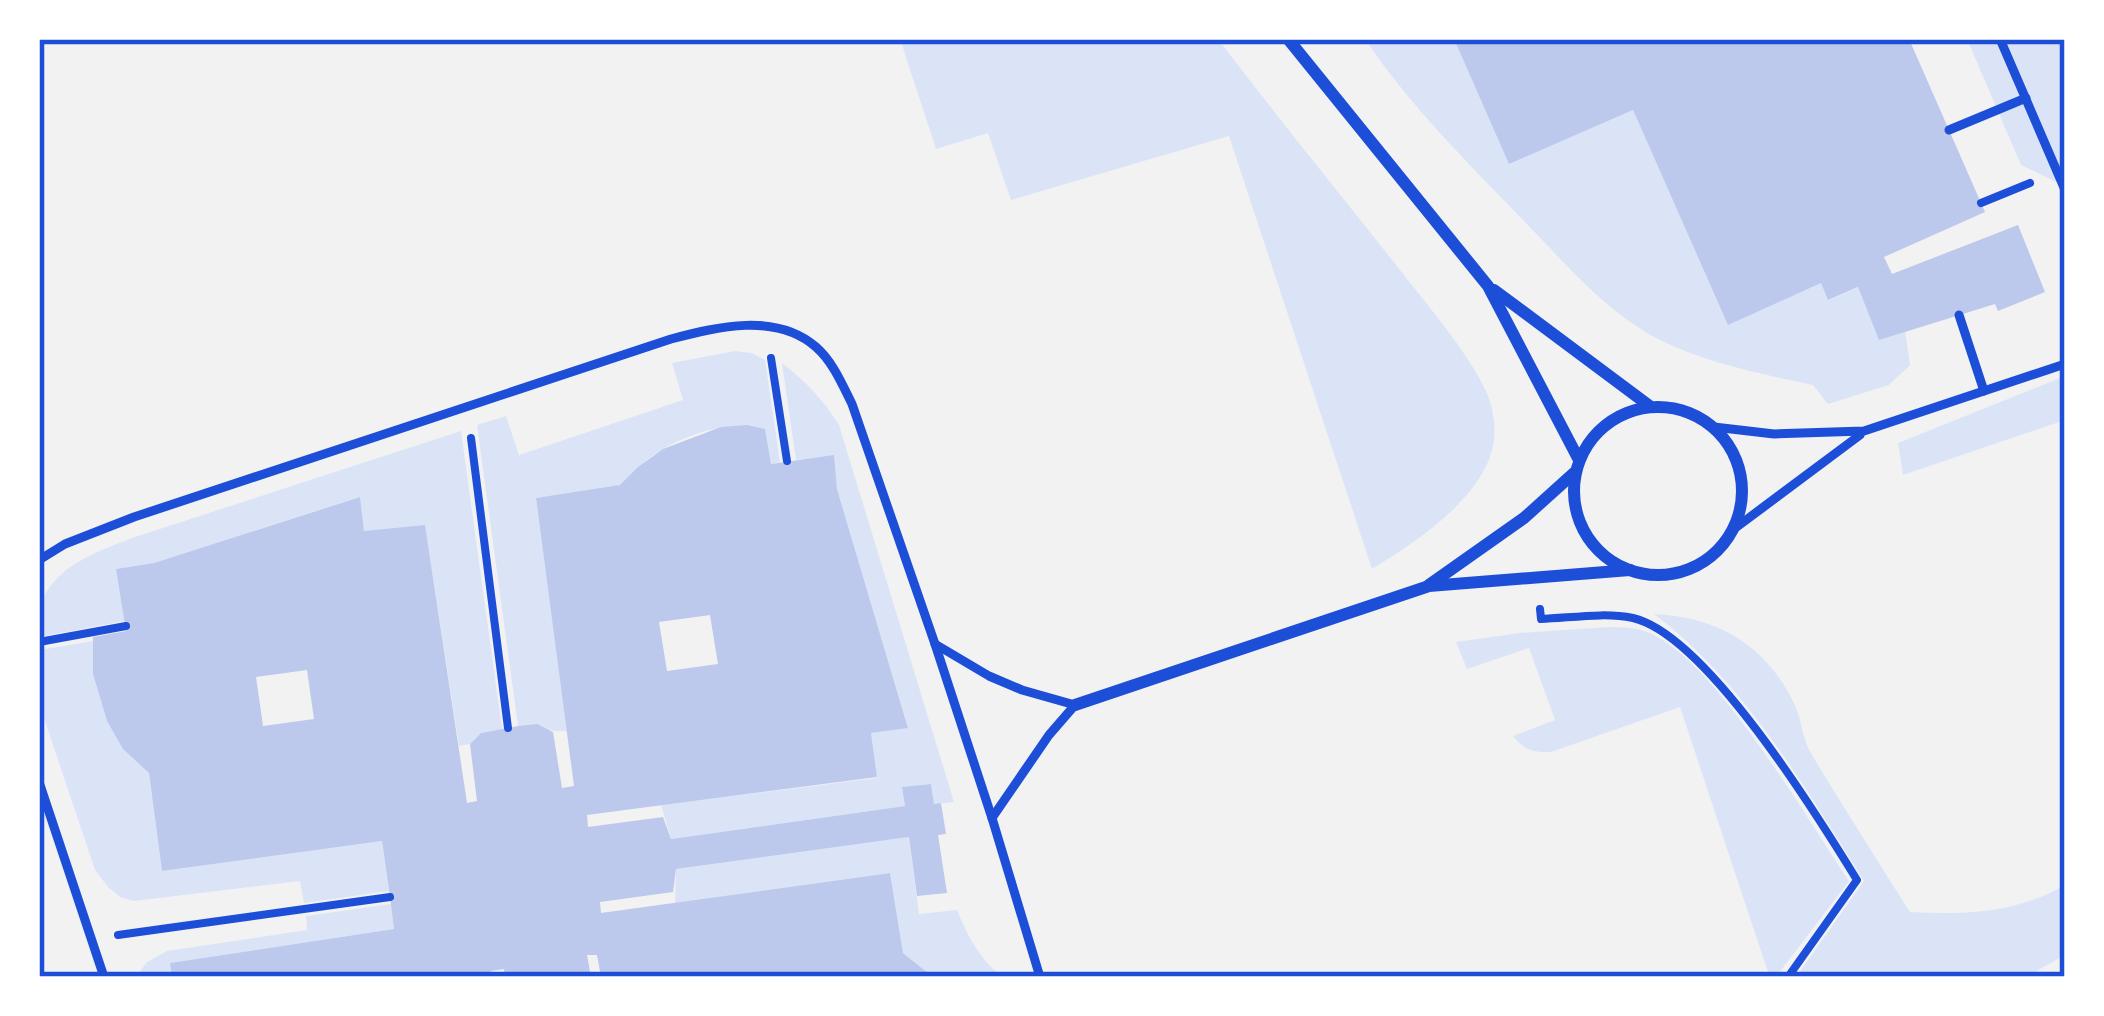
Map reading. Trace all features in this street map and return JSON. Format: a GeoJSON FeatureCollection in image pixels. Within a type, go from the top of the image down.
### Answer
{"type":"FeatureCollection","features":[{"type":"Feature","properties":{"kind":"street"},"geometry":{"type":"LineString","coordinates":[[1288,39],[1488,286],[1578,466],[1574,502],[1586,535],[1611,561],[1645,574],[1681,573],[1699,566],[1734,530],[1742,503],[1742,475],[1732,448],[1714,427],[1683,410],[1638,408],[1605,425],[1592,438],[1578,466],[1524,518],[1429,586]]}},
{"type":"Feature","properties":{"kind":"street"},"geometry":{"type":"LineString","coordinates":[[1488,286],[1652,407]]}},
{"type":"Feature","properties":{"kind":"street"},"geometry":{"type":"LineString","coordinates":[[1075,705],[1429,586],[1630,570]]}},
{"type":"Feature","properties":{"kind":"lane"},"geometry":{"type":"LineString","coordinates":[[2000,39],[2065,190]]}},
{"type":"Feature","properties":{"kind":"lane"},"geometry":{"type":"LineString","coordinates":[[1949,130],[2026,98]]}},
{"type":"Feature","properties":{"kind":"lane"},"geometry":{"type":"LineString","coordinates":[[1960,315],[1984,391]]}},
{"type":"Feature","properties":{"kind":"lane"},"geometry":{"type":"LineString","coordinates":[[39,560],[65,544],[134,517],[671,339],[722,326],[790,331],[817,348],[852,404],[935,644],[1040,977]]}},
{"type":"Feature","properties":{"kind":"lane"},"geometry":{"type":"LineString","coordinates":[[1714,427],[1794,435],[1864,431],[2065,364]]}},
{"type":"Feature","properties":{"kind":"lane"},"geometry":{"type":"LineString","coordinates":[[1734,530],[1864,431]]}},
{"type":"Feature","properties":{"kind":"lane"},"geometry":{"type":"LineString","coordinates":[[935,644],[989,676],[1075,705],[992,818]]}},
{"type":"Feature","properties":{"kind":"lane"},"geometry":{"type":"LineString","coordinates":[[39,782],[104,977]]}},
{"type":"Feature","properties":{"kind":"path"},"geometry":{"type":"LineString","coordinates":[[766,327],[787,461]]}},
{"type":"Feature","properties":{"kind":"path"},"geometry":{"type":"LineString","coordinates":[[467,406],[508,728]]}},
{"type":"Feature","properties":{"kind":"path"},"geometry":{"type":"LineString","coordinates":[[1537,578],[1541,619],[1633,618],[1682,646],[1745,718],[1835,845],[1857,880],[1788,977]]}},
{"type":"Feature","properties":{"kind":"path"},"geometry":{"type":"LineString","coordinates":[[39,642],[126,626]]}},
{"type":"Feature","properties":{"kind":"path"},"geometry":{"type":"LineString","coordinates":[[91,938],[390,897]]}},
{"type":"Feature","properties":{"kind":"shaded area"},"geometry":{"type":"Polygon","coordinates":[[[900,39],[1218,39],[1441,322],[1484,387],[1493,413],[1494,440],[1489,461],[1464,498],[1428,531],[1372,569],[1229,136],[1011,200],[988,133],[936,149],[900,39]]]}},
{"type":"Feature","properties":{"kind":"shaded area"},"geometry":{"type":"Polygon","coordinates":[[[1365,39],[1454,39],[1509,163],[1633,110],[1728,324],[1821,283],[1829,300],[1876,280],[1905,330],[1910,365],[1889,385],[1828,404],[1813,385],[1717,362],[1642,330],[1588,287],[1460,155],[1365,39]]]}},
{"type":"Feature","properties":{"kind":"shaded area"},"geometry":{"type":"Polygon","coordinates":[[[1967,39],[2065,39],[2065,186],[2021,165],[1967,39]]]}},
{"type":"Feature","properties":{"kind":"shaded area"},"geometry":{"type":"Polygon","coordinates":[[[735,351],[765,360],[780,462],[771,464],[764,429],[715,429],[668,446],[620,485],[536,498],[567,731],[518,726],[477,425],[506,416],[519,455],[683,400],[672,363],[735,351]]]}},
{"type":"Feature","properties":{"kind":"shaded area"},"geometry":{"type":"Polygon","coordinates":[[[782,363],[814,391],[839,425],[954,802],[934,804],[931,784],[903,787],[905,806],[671,839],[661,805],[877,778],[871,733],[908,727],[837,489],[834,456],[796,460],[782,363]]]}},
{"type":"Feature","properties":{"kind":"shaded area"},"geometry":{"type":"Polygon","coordinates":[[[2065,376],[2065,420],[1903,475],[1898,443],[2065,376]]]}},
{"type":"Feature","properties":{"kind":"shaded area"},"geometry":{"type":"Polygon","coordinates":[[[461,431],[502,729],[481,733],[470,744],[459,746],[425,526],[364,531],[359,497],[154,563],[117,569],[125,621],[39,637],[39,611],[46,593],[65,571],[91,555],[461,431]]]}},
{"type":"Feature","properties":{"kind":"shaded area"},"geometry":{"type":"Polygon","coordinates":[[[1654,614],[1718,628],[1737,637],[1769,665],[1794,703],[1812,755],[1910,912],[1990,910],[2065,885],[2065,955],[2026,977],[1796,977],[1864,881],[1745,704],[1687,641],[1654,614]]]}},
{"type":"Feature","properties":{"kind":"shaded area"},"geometry":{"type":"Polygon","coordinates":[[[1608,627],[1654,635],[1706,678],[1760,746],[1849,881],[1776,977],[1770,977],[1767,969],[1680,707],[1551,752],[1530,750],[1513,736],[1555,720],[1529,648],[1467,669],[1456,642],[1608,627]]]}},
{"type":"Feature","properties":{"kind":"shaded area"},"geometry":{"type":"Polygon","coordinates":[[[93,641],[93,674],[107,721],[124,749],[149,773],[162,871],[382,841],[389,891],[304,903],[300,881],[134,901],[108,887],[95,870],[39,703],[39,650],[93,641]]]}},
{"type":"Feature","properties":{"kind":"shaded area"},"geometry":{"type":"Polygon","coordinates":[[[909,837],[919,914],[957,910],[976,947],[1003,977],[933,977],[903,953],[890,873],[675,903],[676,869],[909,837]]]}},
{"type":"Feature","properties":{"kind":"shaded area"},"geometry":{"type":"Polygon","coordinates":[[[391,904],[394,929],[171,963],[171,977],[136,977],[147,962],[167,951],[307,930],[306,916],[391,904]]]}},
{"type":"Feature","properties":{"kind":"building"},"geometry":{"type":"Polygon","coordinates":[[[1454,39],[1909,39],[1985,212],[1884,257],[1892,274],[2018,225],[2045,292],[1998,311],[1995,304],[1879,340],[1858,287],[1828,300],[1821,283],[1728,325],[1633,110],[1509,164],[1454,39]]]}},
{"type":"Feature","properties":{"kind":"building"},"geometry":{"type":"Polygon","coordinates":[[[721,427],[765,429],[771,464],[834,455],[837,489],[908,728],[871,733],[877,777],[587,815],[588,827],[663,817],[671,839],[905,806],[902,787],[931,784],[934,804],[941,803],[946,834],[938,835],[947,893],[917,896],[909,837],[676,869],[673,892],[600,902],[601,913],[890,873],[903,953],[933,977],[601,977],[597,955],[587,955],[591,977],[505,977],[504,969],[491,971],[492,977],[172,977],[170,963],[394,929],[390,897],[382,841],[162,871],[149,773],[123,749],[107,721],[93,674],[93,637],[126,631],[116,569],[154,563],[360,497],[364,531],[425,525],[467,803],[477,801],[470,744],[481,733],[518,726],[537,724],[553,732],[562,788],[574,786],[536,498],[620,485],[663,449],[721,427]],[[710,615],[659,622],[667,671],[718,664],[710,615]],[[307,670],[256,677],[263,726],[314,719],[307,670]]]}}]}
